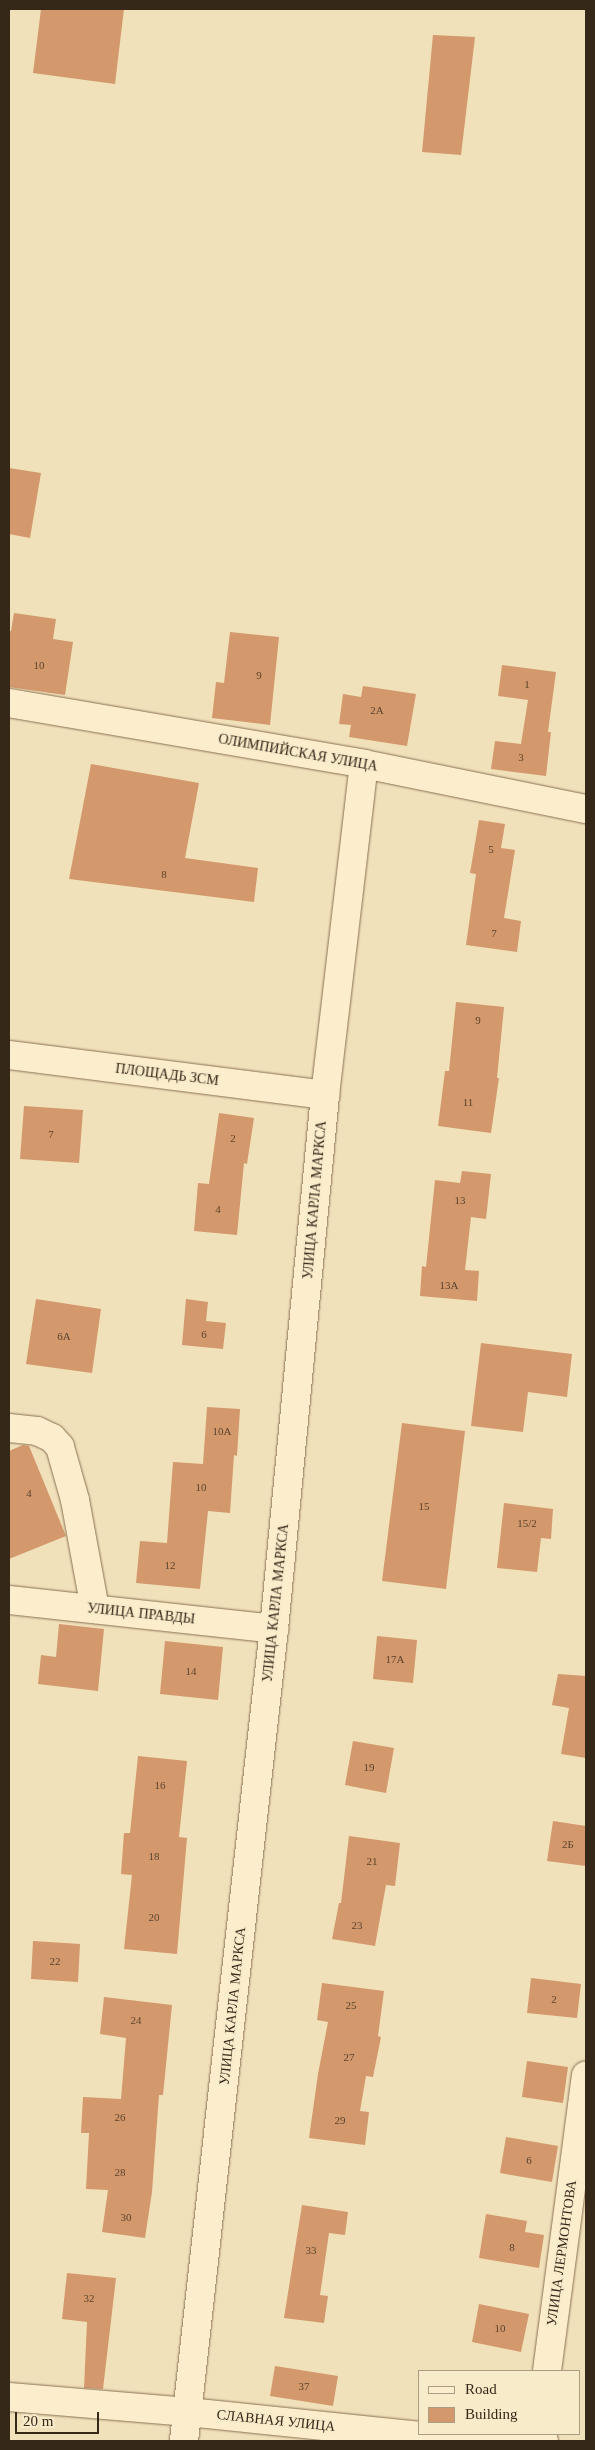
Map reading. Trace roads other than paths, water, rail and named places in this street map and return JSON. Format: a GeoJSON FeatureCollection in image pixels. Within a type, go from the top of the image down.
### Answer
{"type":"FeatureCollection","features":[{"type":"Feature","properties":{"kind":"street","name":"ОЛИМПИЙСКАЯ УЛИЦА"},"geometry":{"type":"LineString","coordinates":[[9,703],[364,764],[586,809]]}},
{"type":"Feature","properties":{"kind":"street","name":"УЛИЦА КАРЛА МАРКСА"},"geometry":{"type":"LineString","coordinates":[[184,2441],[274,1629],[325,1095],[364,764]]}},
{"type":"Feature","properties":{"kind":"street","name":"ПЛОЩАДЬ ЗСМ"},"geometry":{"type":"LineString","coordinates":[[9,1055],[325,1095]]}},
{"type":"Feature","properties":{"kind":"street"},"geometry":{"type":"LineString","coordinates":[[9,1428],[37,1431],[52,1438],[60,1447],[75,1500],[95,1609]]}},
{"type":"Feature","properties":{"kind":"street","name":"УЛИЦА ПРАВДЫ"},"geometry":{"type":"LineString","coordinates":[[9,1600],[274,1629]]}},
{"type":"Feature","properties":{"kind":"street","name":"УЛИЦА ЛЕРМОНТОВА"},"geometry":{"type":"LineString","coordinates":[[547,2370],[586,2076]]}},
{"type":"Feature","properties":{"kind":"street","name":"СЛАВНАЯ УЛИЦА"},"geometry":{"type":"LineString","coordinates":[[9,2397],[188,2412],[440,2440],[540,2438]]}}]}
